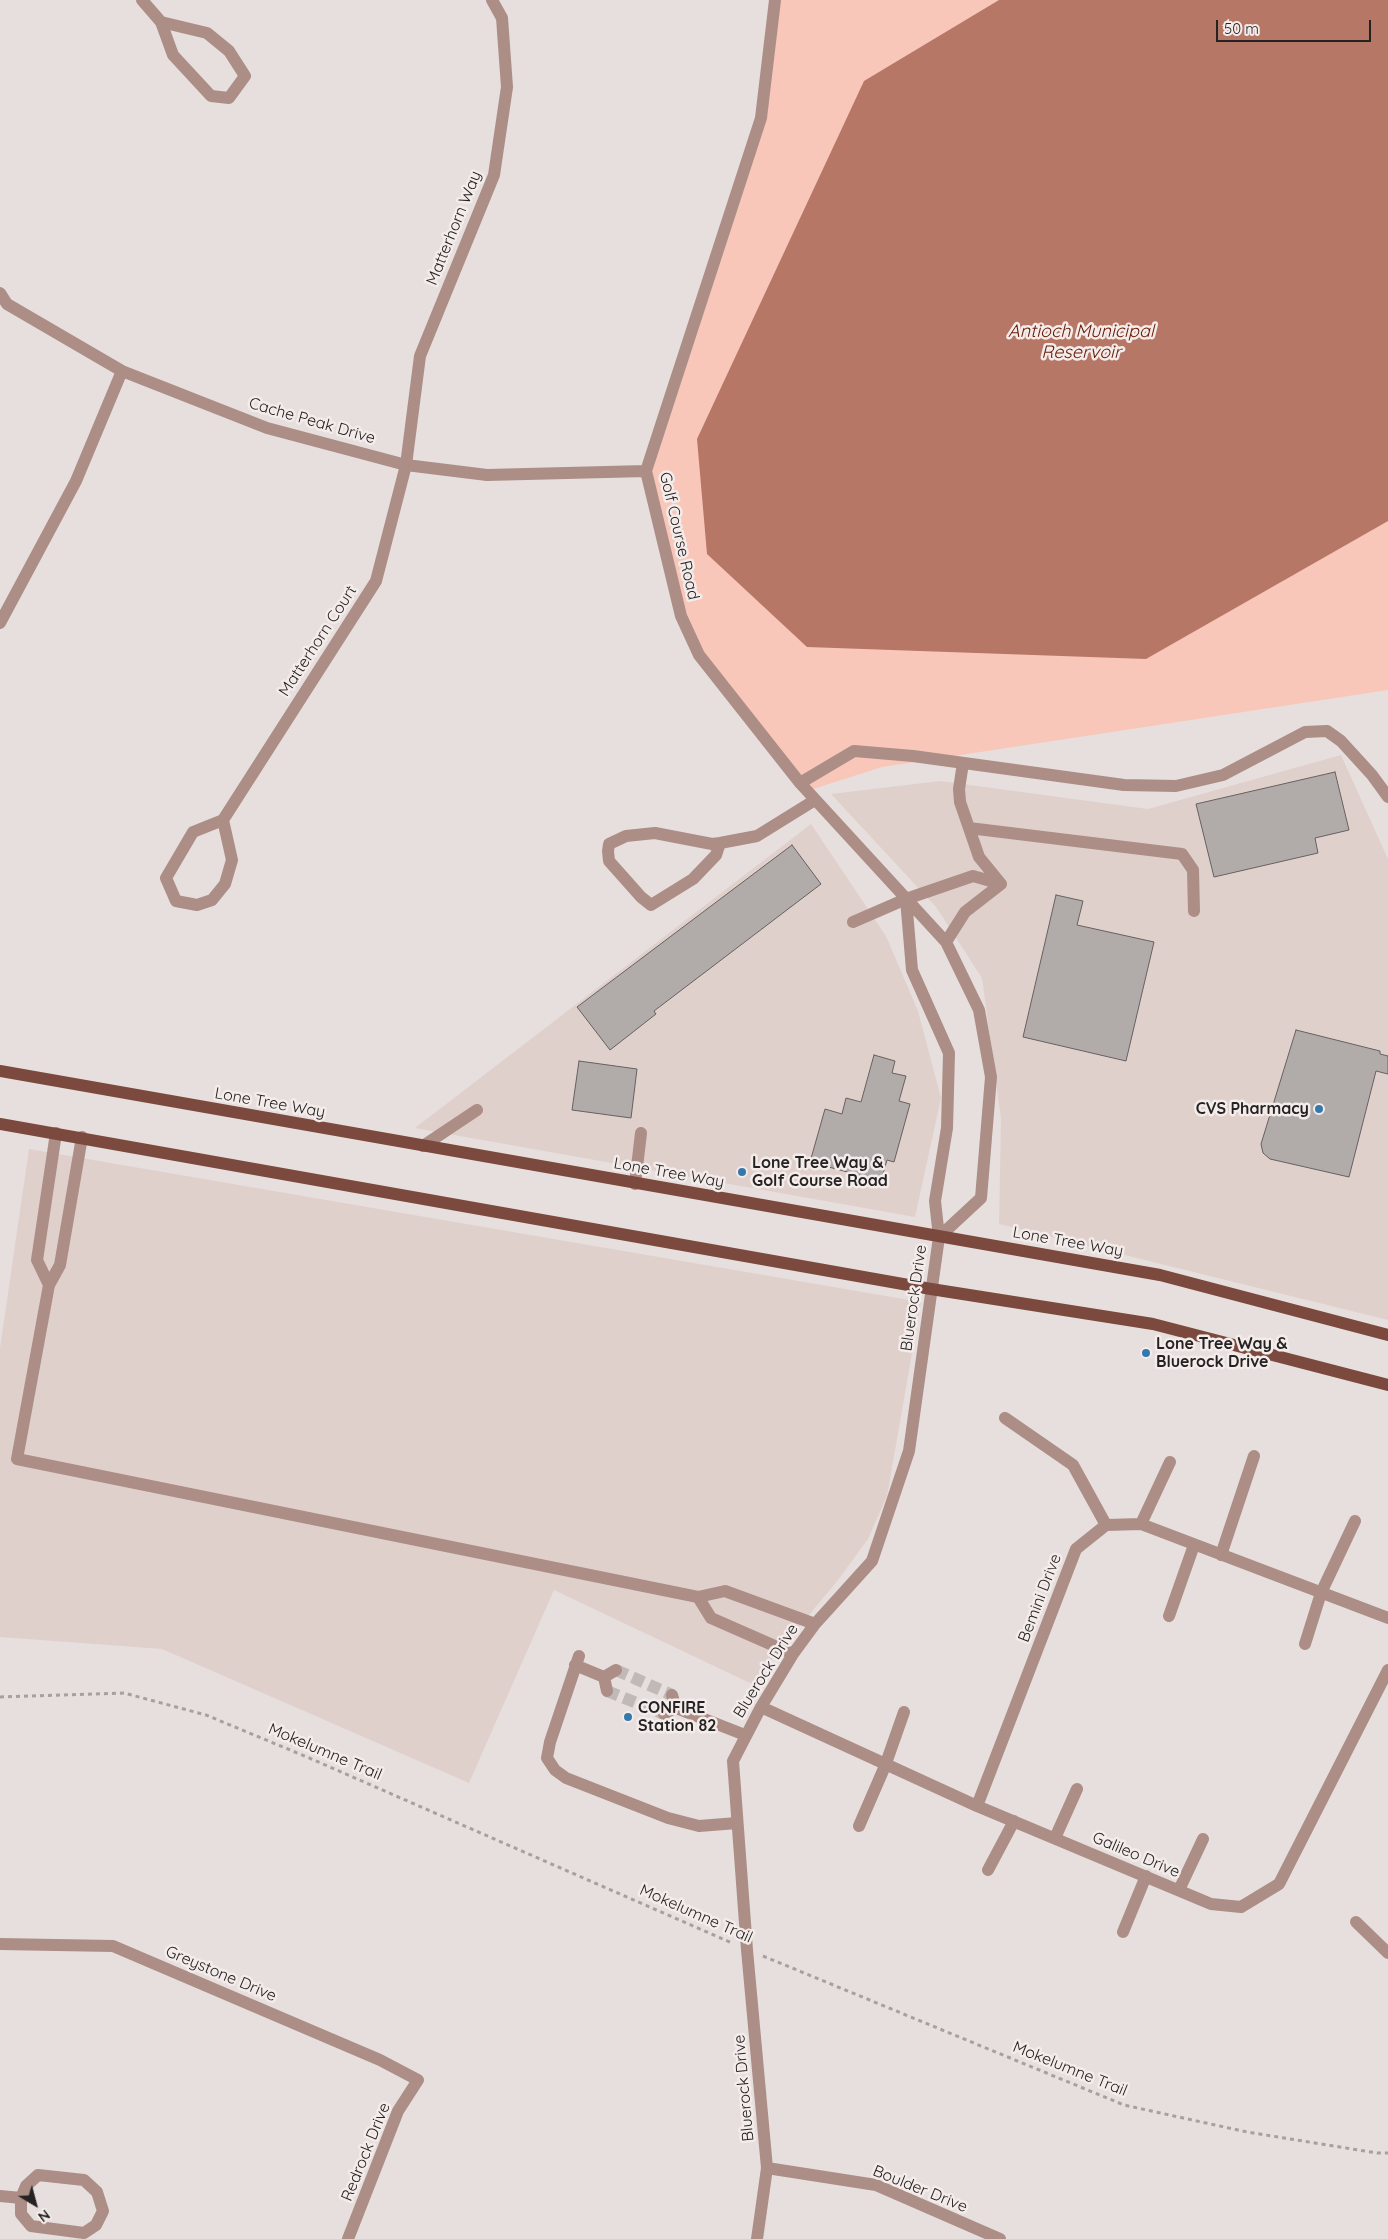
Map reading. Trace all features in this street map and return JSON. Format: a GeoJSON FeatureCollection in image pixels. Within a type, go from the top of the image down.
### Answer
{"type":"FeatureCollection","features":[{"type":"Feature","properties":{"kind":"main road","name":"Lone Tree Way"},"geometry":{"type":"LineString","coordinates":[[0,1071],[1160,1275],[1388,1335]]}},
{"type":"Feature","properties":{"kind":"main road"},"geometry":{"type":"LineString","coordinates":[[0,1124],[82,1137],[931,1289],[1153,1324],[1388,1385]]}},
{"type":"Feature","properties":{"kind":"street"},"geometry":{"type":"LineString","coordinates":[[142,0],[161,22],[173,55],[211,96],[229,98],[244,76],[228,51],[207,33],[161,22]]}},
{"type":"Feature","properties":{"kind":"street","name":"Matterhorn Way"},"geometry":{"type":"LineString","coordinates":[[406,465],[420,356],[494,175],[507,87],[502,18],[492,0]]}},
{"type":"Feature","properties":{"kind":"street","name":"Golf Course Road"},"geometry":{"type":"LineString","coordinates":[[775,0],[761,118],[646,470],[681,616],[699,655],[800,783],[946,942],[979,1010],[991,1077],[981,1198],[939,1237]]}},
{"type":"Feature","properties":{"kind":"street","name":"Cache Peak Drive"},"geometry":{"type":"LineString","coordinates":[[0,293],[7,304],[122,371],[267,428],[406,465],[487,475],[646,470]]}},
{"type":"Feature","properties":{"kind":"street"},"geometry":{"type":"LineString","coordinates":[[0,623],[76,481],[122,371]]}},
{"type":"Feature","properties":{"kind":"street","name":"Matterhorn Court"},"geometry":{"type":"LineString","coordinates":[[223,820],[376,581],[406,465]]}},
{"type":"Feature","properties":{"kind":"street"},"geometry":{"type":"LineString","coordinates":[[800,783],[854,751],[963,763],[1124,785],[1176,786],[1223,775],[1305,732],[1327,731],[1347,748],[1372,775],[1388,797]]}},
{"type":"Feature","properties":{"kind":"street"},"geometry":{"type":"LineString","coordinates":[[963,763],[959,788],[960,802],[979,857],[1001,884]]}},
{"type":"Feature","properties":{"kind":"street"},"geometry":{"type":"LineString","coordinates":[[720,842],[716,855],[693,879],[651,905],[641,897],[609,861],[609,844],[626,836],[655,833],[712,844],[720,842],[757,836],[815,800]]}},
{"type":"Feature","properties":{"kind":"street"},"geometry":{"type":"LineString","coordinates":[[223,820],[232,860],[225,884],[212,900],[197,905],[176,901],[166,878],[193,832],[223,820]]}},
{"type":"Feature","properties":{"kind":"street"},"geometry":{"type":"LineString","coordinates":[[969,828],[1182,854],[1193,870],[1194,911]]}},
{"type":"Feature","properties":{"kind":"street"},"geometry":{"type":"LineString","coordinates":[[853,922],[906,899],[972,876],[1001,884]]}},
{"type":"Feature","properties":{"kind":"street"},"geometry":{"type":"LineString","coordinates":[[946,942],[965,912],[1001,884]]}},
{"type":"Feature","properties":{"kind":"street"},"geometry":{"type":"LineString","coordinates":[[906,899],[912,970],[949,1053],[947,1128],[934,1201],[939,1237]]}},
{"type":"Feature","properties":{"kind":"street"},"geometry":{"type":"LineString","coordinates":[[423,1146],[477,1110]]}},
{"type":"Feature","properties":{"kind":"street"},"geometry":{"type":"LineString","coordinates":[[49,1285],[37,1260],[56,1133]]}},
{"type":"Feature","properties":{"kind":"street"},"geometry":{"type":"LineString","coordinates":[[635,1184],[641,1133]]}},
{"type":"Feature","properties":{"kind":"street"},"geometry":{"type":"LineString","coordinates":[[82,1137],[60,1265],[49,1285],[17,1459],[698,1597],[724,1591],[814,1624]]}},
{"type":"Feature","properties":{"kind":"street","name":"Bluerock Drive"},"geometry":{"type":"LineString","coordinates":[[757,2239],[767,2168],[747,1950],[733,1761],[760,1707],[793,1654],[814,1624],[872,1561],[909,1451],[939,1237]]}},
{"type":"Feature","properties":{"kind":"street"},"geometry":{"type":"LineString","coordinates":[[1005,1418],[1073,1466],[1106,1525],[1141,1524],[1388,1618]]}},
{"type":"Feature","properties":{"kind":"street"},"geometry":{"type":"LineString","coordinates":[[1221,1555],[1254,1456]]}},
{"type":"Feature","properties":{"kind":"street"},"geometry":{"type":"LineString","coordinates":[[1141,1524],[1170,1462]]}},
{"type":"Feature","properties":{"kind":"street"},"geometry":{"type":"LineString","coordinates":[[1305,1644],[1321,1593],[1355,1520]]}},
{"type":"Feature","properties":{"kind":"street","name":"Bemini Drive"},"geometry":{"type":"LineString","coordinates":[[977,1806],[1076,1549],[1106,1525]]}},
{"type":"Feature","properties":{"kind":"street"},"geometry":{"type":"LineString","coordinates":[[1169,1616],[1194,1545]]}},
{"type":"Feature","properties":{"kind":"street"},"geometry":{"type":"LineString","coordinates":[[698,1597],[711,1618],[793,1654]]}},
{"type":"Feature","properties":{"kind":"street"},"geometry":{"type":"LineString","coordinates":[[607,1691],[604,1677],[577,1660],[550,1742],[547,1758],[555,1770],[574,1781],[668,1818],[699,1826],[737,1823]]}},
{"type":"Feature","properties":{"kind":"street"},"geometry":{"type":"LineString","coordinates":[[604,1677],[616,1670]]}},
{"type":"Feature","properties":{"kind":"street","name":"Galileo Drive"},"geometry":{"type":"LineString","coordinates":[[760,1707],[885,1766],[1211,1904],[1241,1907],[1280,1884],[1388,1670]]}},
{"type":"Feature","properties":{"kind":"street"},"geometry":{"type":"LineString","coordinates":[[672,1695],[676,1708]]}},
{"type":"Feature","properties":{"kind":"street"},"geometry":{"type":"LineString","coordinates":[[664,1714],[676,1708],[745,1735]]}},
{"type":"Feature","properties":{"kind":"street"},"geometry":{"type":"LineString","coordinates":[[859,1826],[885,1766],[904,1712]]}},
{"type":"Feature","properties":{"kind":"street"},"geometry":{"type":"LineString","coordinates":[[1055,1838],[1077,1789]]}},
{"type":"Feature","properties":{"kind":"street"},"geometry":{"type":"LineString","coordinates":[[988,1870],[1014,1821]]}},
{"type":"Feature","properties":{"kind":"street"},"geometry":{"type":"LineString","coordinates":[[1179,1890],[1203,1839]]}},
{"type":"Feature","properties":{"kind":"street"},"geometry":{"type":"LineString","coordinates":[[1123,1932],[1146,1876]]}},
{"type":"Feature","properties":{"kind":"street"},"geometry":{"type":"LineString","coordinates":[[1356,1922],[1388,1953]]}},
{"type":"Feature","properties":{"kind":"street","name":"Greystone Drive"},"geometry":{"type":"LineString","coordinates":[[0,1944],[113,1946],[380,2060],[418,2080]]}},
{"type":"Feature","properties":{"kind":"street","name":"Redrock Drive"},"geometry":{"type":"LineString","coordinates":[[348,2239],[398,2111],[418,2080]]}},
{"type":"Feature","properties":{"kind":"street","name":"Boulder Drive"},"geometry":{"type":"LineString","coordinates":[[767,2168],[876,2185],[1000,2239]]}},
{"type":"Feature","properties":{"kind":"street"},"geometry":{"type":"LineString","coordinates":[[38,2175],[84,2180],[97,2192],[103,2211],[96,2225],[84,2233],[31,2226],[21,2214],[21,2198],[26,2186],[38,2175]]}},
{"type":"Feature","properties":{"kind":"street"},"geometry":{"type":"LineString","coordinates":[[0,2196],[21,2198]]}},
{"type":"Feature","properties":{"kind":"path","name":"Mokelumne Trail"},"geometry":{"type":"LineString","coordinates":[[0,1697],[124,1693],[206,1715],[307,1757],[747,1950],[1124,2105],[1247,2132],[1377,2154],[1388,2153]]}},
{"type":"Feature","properties":{"kind":"shaded area","name":"Antioch Municipal Reservoir"},"geometry":{"type":"Polygon","coordinates":[[[775,0],[1388,0],[1388,690],[882,767],[807,791],[699,655],[681,616],[646,471],[761,118],[775,0]]]}},
{"type":"Feature","properties":{"kind":"shaded area"},"geometry":{"type":"Polygon","coordinates":[[[1341,755],[1388,859],[1388,1320],[999,1224],[1001,1119],[982,978],[936,907],[831,794],[940,781],[1148,809],[1341,755]]]}},
{"type":"Feature","properties":{"kind":"shaded area"},"geometry":{"type":"Polygon","coordinates":[[[811,824],[886,936],[918,1011],[941,1098],[915,1217],[415,1128],[811,824]]]}},
{"type":"Feature","properties":{"kind":"shaded area"},"geometry":{"type":"Polygon","coordinates":[[[29,1149],[921,1302],[887,1496],[868,1539],[838,1580],[752,1684],[554,1590],[469,1783],[162,1649],[0,1637],[0,1348],[29,1149]]]}},
{"type":"Feature","properties":{"kind":"water","name":"Antioch Municipal Reservoir"},"geometry":{"type":"Polygon","coordinates":[[[999,0],[1388,0],[1388,521],[1146,659],[807,647],[707,554],[697,439],[864,81],[999,0]]]}},
{"type":"Feature","properties":{"kind":"building"},"geometry":{"type":"Polygon","coordinates":[[[1335,772],[1349,830],[1315,838],[1318,853],[1214,877],[1196,804],[1335,772]]]}},
{"type":"Feature","properties":{"kind":"building"},"geometry":{"type":"Polygon","coordinates":[[[792,845],[821,884],[654,1011],[656,1014],[610,1050],[577,1007],[792,845]]]}},
{"type":"Feature","properties":{"kind":"building"},"geometry":{"type":"Polygon","coordinates":[[[1056,895],[1083,901],[1077,925],[1154,942],[1126,1061],[1023,1037],[1056,895]]]}},
{"type":"Feature","properties":{"kind":"building","name":"CVS Pharmacy"},"geometry":{"type":"Polygon","coordinates":[[[1296,1030],[1380,1051],[1380,1054],[1388,1056],[1388,1074],[1376,1071],[1349,1177],[1270,1159],[1263,1153],[1261,1144],[1296,1030]]]}},
{"type":"Feature","properties":{"kind":"building"},"geometry":{"type":"Polygon","coordinates":[[[874,1055],[895,1061],[892,1073],[906,1076],[899,1101],[910,1104],[894,1162],[887,1160],[881,1181],[810,1162],[825,1109],[842,1114],[846,1098],[861,1102],[874,1055]]]}},
{"type":"Feature","properties":{"kind":"building"},"geometry":{"type":"Polygon","coordinates":[[[579,1061],[637,1069],[631,1118],[572,1110],[579,1061]]]}},
{"type":"Feature","properties":{"kind":"tunnel"},"geometry":{"type":"LineString","coordinates":[[616,1670],[672,1695]]}},
{"type":"Feature","properties":{"kind":"tunnel"},"geometry":{"type":"LineString","coordinates":[[607,1691],[664,1714]]}},
{"type":"Feature","properties":{"kind":"place","name":"CVS Pharmacy"},"geometry":{"type":"Point","coordinates":[1319,1109]}},
{"type":"Feature","properties":{"kind":"place","name":"Lone Tree Way & Golf Course Road"},"geometry":{"type":"Point","coordinates":[742,1172]}},
{"type":"Feature","properties":{"kind":"place","name":"Lone Tree Way & Bluerock Drive"},"geometry":{"type":"Point","coordinates":[1146,1353]}},
{"type":"Feature","properties":{"kind":"place","name":"CONFIRE Station 82"},"geometry":{"type":"Point","coordinates":[628,1717]}}]}
